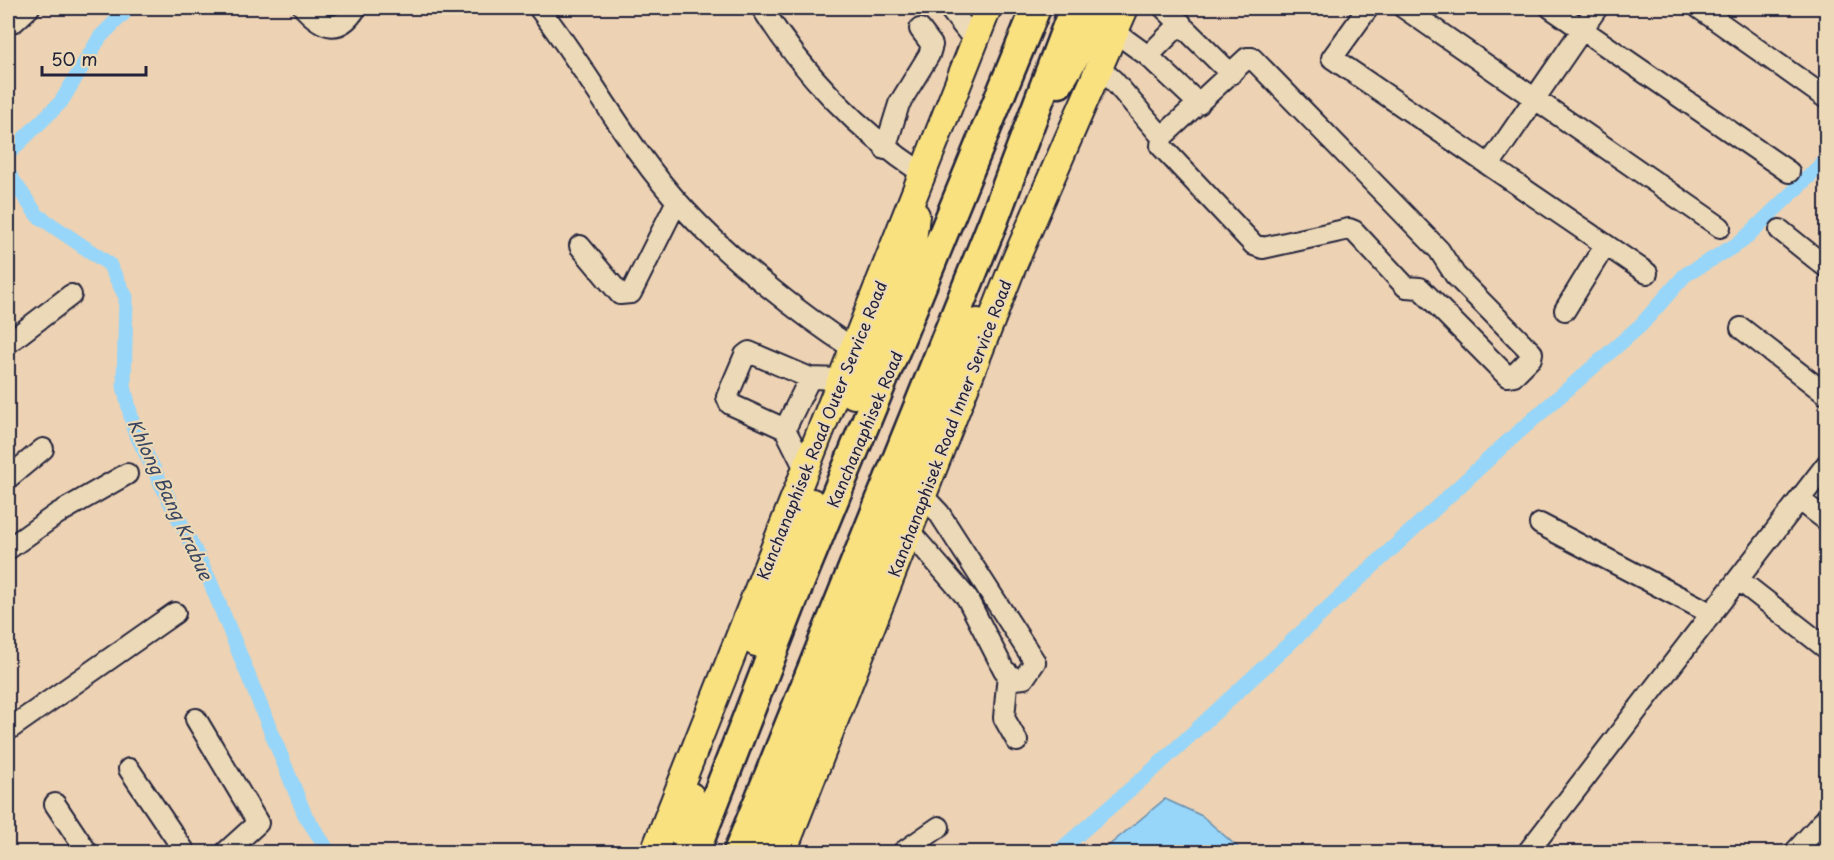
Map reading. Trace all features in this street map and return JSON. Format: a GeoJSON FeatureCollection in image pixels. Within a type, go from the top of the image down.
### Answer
{"type":"FeatureCollection","features":[{"type":"Feature","properties":{"kind":"highway"},"geometry":{"type":"LineString","coordinates":[[1007,79],[1022,8]]}},
{"type":"Feature","properties":{"kind":"highway","name":"Kanchanaphisek Road"},"geometry":{"type":"LineString","coordinates":[[693,852],[798,587],[1036,8]]}},
{"type":"Feature","properties":{"kind":"highway"},"geometry":{"type":"LineString","coordinates":[[738,852],[1024,139],[1074,8]]}},
{"type":"Feature","properties":{"kind":"highway"},"geometry":{"type":"LineString","coordinates":[[1024,139],[1109,20]]}},
{"type":"Feature","properties":{"kind":"highway"},"geometry":{"type":"LineString","coordinates":[[920,396],[956,358]]}},
{"type":"Feature","properties":{"kind":"main road","name":"Kanchanaphisek Road Outer Service Road"},"geometry":{"type":"LineString","coordinates":[[654,852],[988,8]]}},
{"type":"Feature","properties":{"kind":"main road","name":"Kanchanaphisek Road Inner Service Road"},"geometry":{"type":"LineString","coordinates":[[783,852],[1012,268],[1099,68],[1109,20],[1125,8]]}},
{"type":"Feature","properties":{"kind":"main road"},"geometry":{"type":"LineString","coordinates":[[693,852],[684,842],[682,832],[688,804],[773,602],[912,249],[921,176]]}},
{"type":"Feature","properties":{"kind":"main road"},"geometry":{"type":"LineString","coordinates":[[758,852],[848,633],[956,358],[1012,268]]}},
{"type":"Feature","properties":{"kind":"street"},"geometry":{"type":"LineString","coordinates":[[8,23],[15,21],[29,8]]}},
{"type":"Feature","properties":{"kind":"street"},"geometry":{"type":"LineString","coordinates":[[304,8],[322,24],[334,26],[344,22],[357,8]]}},
{"type":"Feature","properties":{"kind":"street"},"geometry":{"type":"LineString","coordinates":[[539,8],[677,201],[743,264],[829,333],[854,349]]}},
{"type":"Feature","properties":{"kind":"street"},"geometry":{"type":"LineString","coordinates":[[762,8],[784,41],[818,81],[885,149],[921,176]]}},
{"type":"Feature","properties":{"kind":"street"},"geometry":{"type":"LineString","coordinates":[[949,8],[975,41]]}},
{"type":"Feature","properties":{"kind":"street"},"geometry":{"type":"LineString","coordinates":[[1164,8],[1231,74]]}},
{"type":"Feature","properties":{"kind":"street"},"geometry":{"type":"LineString","coordinates":[[1368,8],[1332,58],[1647,273]]}},
{"type":"Feature","properties":{"kind":"street"},"geometry":{"type":"LineString","coordinates":[[1404,8],[1720,227]]}},
{"type":"Feature","properties":{"kind":"street"},"geometry":{"type":"LineString","coordinates":[[1551,8],[1789,172]]}},
{"type":"Feature","properties":{"kind":"street"},"geometry":{"type":"LineString","coordinates":[[1489,165],[1597,8]]}},
{"type":"Feature","properties":{"kind":"street"},"geometry":{"type":"LineString","coordinates":[[1699,8],[1827,98]]}},
{"type":"Feature","properties":{"kind":"street"},"geometry":{"type":"LineString","coordinates":[[1109,20],[1199,104]]}},
{"type":"Feature","properties":{"kind":"street"},"geometry":{"type":"LineString","coordinates":[[1148,56],[1181,23]]}},
{"type":"Feature","properties":{"kind":"street"},"geometry":{"type":"LineString","coordinates":[[885,149],[899,104],[929,55],[932,45],[920,29]]}},
{"type":"Feature","properties":{"kind":"street"},"geometry":{"type":"LineString","coordinates":[[1247,58],[1252,58],[1439,250],[1455,275],[1532,353],[1531,358],[1514,375],[1507,376],[1420,288],[1406,287],[1354,231],[1349,229],[1263,249],[1254,245],[1161,146],[1162,137],[1199,104],[1247,58]]}},
{"type":"Feature","properties":{"kind":"street"},"geometry":{"type":"LineString","coordinates":[[1099,68],[1113,80],[1162,137]]}},
{"type":"Feature","properties":{"kind":"street"},"geometry":{"type":"LineString","coordinates":[[580,246],[620,294],[631,293],[677,201]]}},
{"type":"Feature","properties":{"kind":"street"},"geometry":{"type":"LineString","coordinates":[[1780,230],[1827,267]]}},
{"type":"Feature","properties":{"kind":"street"},"geometry":{"type":"LineString","coordinates":[[1565,310],[1605,244]]}},
{"type":"Feature","properties":{"kind":"street"},"geometry":{"type":"LineString","coordinates":[[8,344],[71,296]]}},
{"type":"Feature","properties":{"kind":"street"},"geometry":{"type":"LineString","coordinates":[[1741,328],[1827,394]]}},
{"type":"Feature","properties":{"kind":"street"},"geometry":{"type":"LineString","coordinates":[[806,471],[785,429],[727,401],[745,355],[751,352],[810,378],[842,379]]}},
{"type":"Feature","properties":{"kind":"street"},"geometry":{"type":"LineString","coordinates":[[785,429],[810,378]]}},
{"type":"Feature","properties":{"kind":"street"},"geometry":{"type":"LineString","coordinates":[[8,478],[43,449]]}},
{"type":"Feature","properties":{"kind":"street"},"geometry":{"type":"LineString","coordinates":[[1528,852],[1827,465]]}},
{"type":"Feature","properties":{"kind":"street"},"geometry":{"type":"LineString","coordinates":[[8,549],[57,514],[127,474]]}},
{"type":"Feature","properties":{"kind":"street"},"geometry":{"type":"LineString","coordinates":[[909,531],[967,598],[1008,673],[1015,679],[1024,678],[1035,662],[939,513],[923,496]]}},
{"type":"Feature","properties":{"kind":"street"},"geometry":{"type":"LineString","coordinates":[[1800,500],[1827,520]]}},
{"type":"Feature","properties":{"kind":"street"},"geometry":{"type":"LineString","coordinates":[[1540,524],[1712,614]]}},
{"type":"Feature","properties":{"kind":"street"},"geometry":{"type":"LineString","coordinates":[[1739,580],[1827,648]]}},
{"type":"Feature","properties":{"kind":"street"},"geometry":{"type":"LineString","coordinates":[[8,730],[175,613]]}},
{"type":"Feature","properties":{"kind":"street"},"geometry":{"type":"LineString","coordinates":[[1008,673],[1004,718],[1017,741]]}},
{"type":"Feature","properties":{"kind":"street"},"geometry":{"type":"LineString","coordinates":[[195,719],[258,823],[226,852]]}},
{"type":"Feature","properties":{"kind":"street"},"geometry":{"type":"LineString","coordinates":[[129,769],[184,852]]}},
{"type":"Feature","properties":{"kind":"street"},"geometry":{"type":"LineString","coordinates":[[55,804],[87,852]]}},
{"type":"Feature","properties":{"kind":"street"},"geometry":{"type":"LineString","coordinates":[[1795,852],[1827,818]]}},
{"type":"Feature","properties":{"kind":"street"},"geometry":{"type":"LineString","coordinates":[[903,852],[939,827]]}},
{"type":"Feature","properties":{"kind":"water"},"geometry":{"type":"Polygon","coordinates":[[[1165,799],[1202,816],[1243,852],[1101,852],[1165,799]]]}},
{"type":"Feature","properties":{"kind":"waterway"},"geometry":{"type":"LineString","coordinates":[[8,154],[61,102],[100,37],[129,8]]}},
{"type":"Feature","properties":{"kind":"waterway"},"geometry":{"type":"LineString","coordinates":[[1058,852],[1156,767],[1505,444],[1641,325],[1685,275],[1741,242],[1826,160]]}},
{"type":"Feature","properties":{"kind":"waterway","name":"Khlong Bang Krabue"},"geometry":{"type":"LineString","coordinates":[[8,173],[37,215],[109,264],[126,297],[124,386],[134,430],[209,579],[305,815],[329,852]]}}]}
